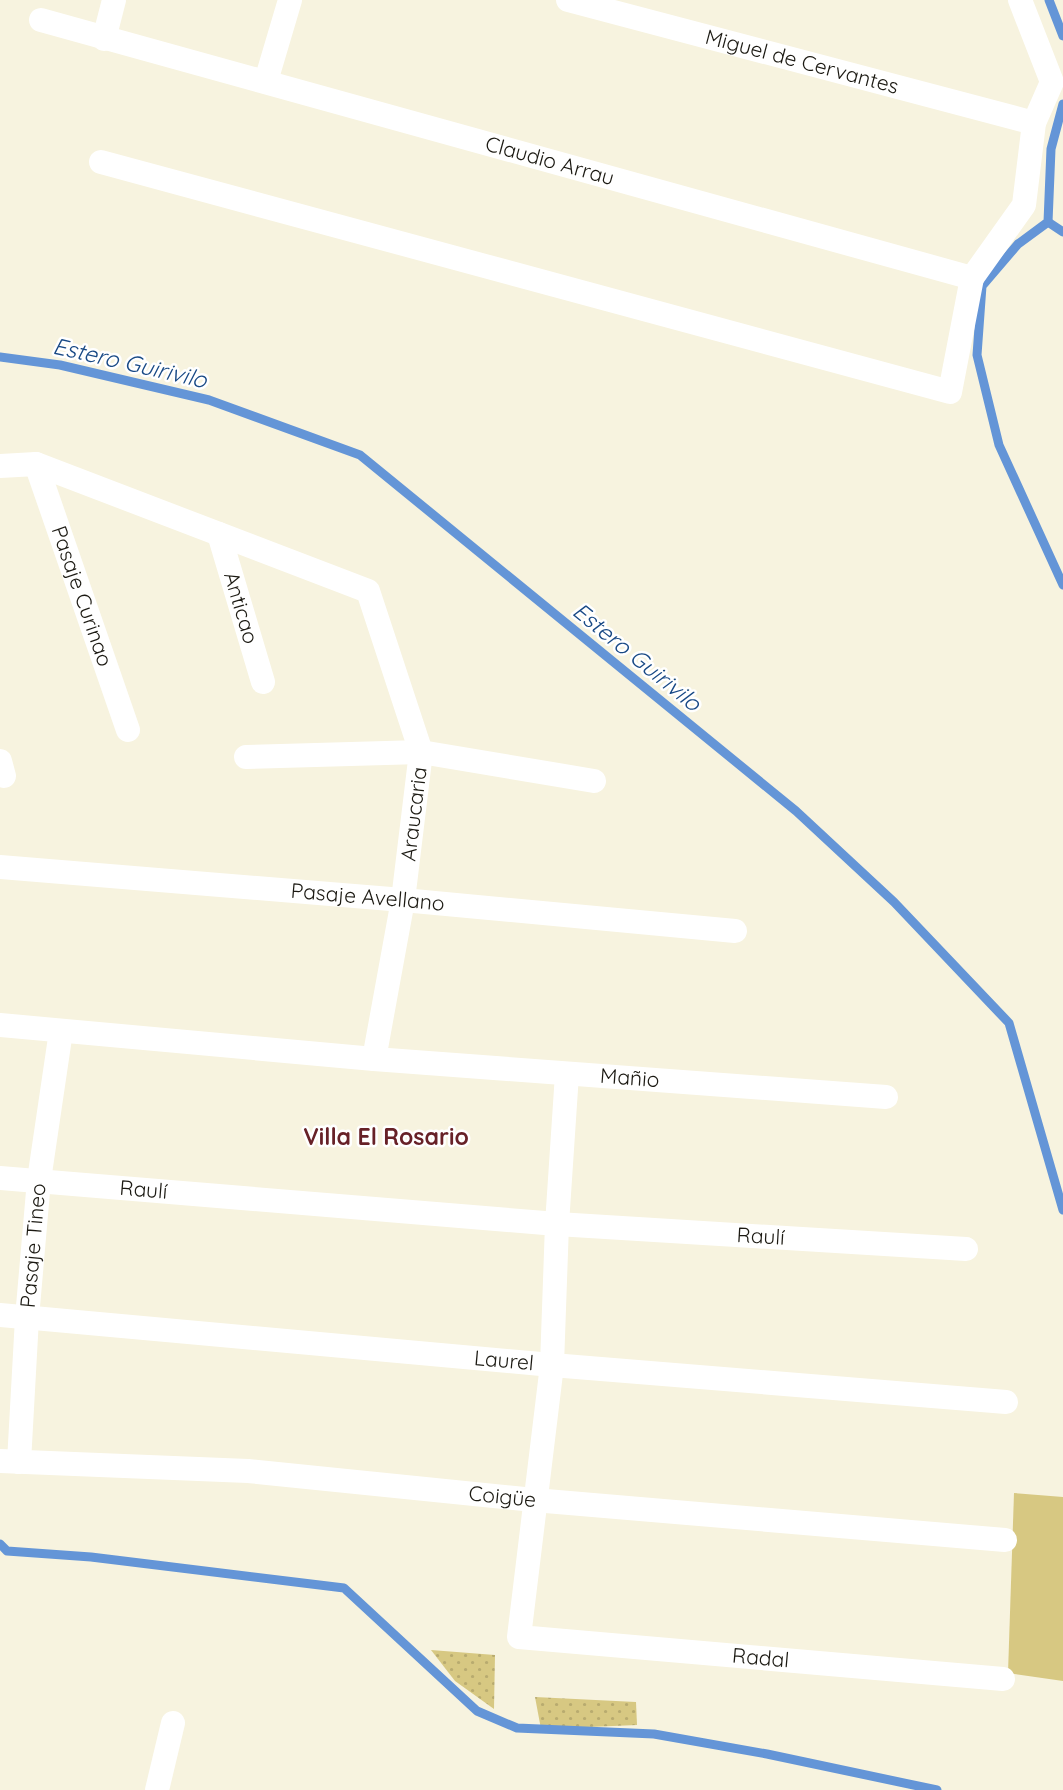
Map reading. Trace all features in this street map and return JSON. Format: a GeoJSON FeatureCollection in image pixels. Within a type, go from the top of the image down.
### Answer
{"type":"FeatureCollection","features":[{"type":"Feature","properties":{"kind":"street"},"geometry":{"type":"LineString","coordinates":[[104,39],[114,0]]}},
{"type":"Feature","properties":{"kind":"street"},"geometry":{"type":"LineString","coordinates":[[266,81],[290,0]]}},
{"type":"Feature","properties":{"kind":"street","name":"Miguel de Cervantes"},"geometry":{"type":"LineString","coordinates":[[568,0],[1034,123]]}},
{"type":"Feature","properties":{"kind":"street"},"geometry":{"type":"LineString","coordinates":[[101,162],[950,392],[972,278],[1024,205],[1034,123],[1052,82],[1020,0]]}},
{"type":"Feature","properties":{"kind":"street","name":"Claudio Arrau"},"geometry":{"type":"LineString","coordinates":[[41,20],[972,278]]}},
{"type":"Feature","properties":{"kind":"street","name":"Araucaria"},"geometry":{"type":"LineString","coordinates":[[0,466],[37,464],[368,591],[421,752],[403,900],[374,1059]]}},
{"type":"Feature","properties":{"kind":"street","name":"Pasaje Curinao"},"geometry":{"type":"LineString","coordinates":[[37,464],[128,730]]}},
{"type":"Feature","properties":{"kind":"street","name":"Anticao"},"geometry":{"type":"LineString","coordinates":[[219,534],[263,682]]}},
{"type":"Feature","properties":{"kind":"street"},"geometry":{"type":"LineString","coordinates":[[247,757],[421,752],[594,780]]}},
{"type":"Feature","properties":{"kind":"street","name":"Pasaje Avellano"},"geometry":{"type":"LineString","coordinates":[[0,867],[403,900],[735,932]]}},
{"type":"Feature","properties":{"kind":"street"},"geometry":{"type":"LineString","coordinates":[[0,1025],[374,1059]]}},
{"type":"Feature","properties":{"kind":"street","name":"Pasaje Tineo"},"geometry":{"type":"LineString","coordinates":[[10,1461],[27,1318],[39,1180],[61,1031]]}},
{"type":"Feature","properties":{"kind":"street","name":"Mañio"},"geometry":{"type":"LineString","coordinates":[[374,1059],[886,1097]]}},
{"type":"Feature","properties":{"kind":"street"},"geometry":{"type":"LineString","coordinates":[[534,1500],[552,1365],[556,1224],[567,1074]]}},
{"type":"Feature","properties":{"kind":"street","name":"Raulí"},"geometry":{"type":"LineString","coordinates":[[0,1178],[556,1224],[966,1248]]}},
{"type":"Feature","properties":{"kind":"street","name":"Laurel"},"geometry":{"type":"LineString","coordinates":[[0,1315],[552,1365],[1006,1402]]}},
{"type":"Feature","properties":{"kind":"street","name":"Coigüe"},"geometry":{"type":"LineString","coordinates":[[10,1461],[248,1471],[534,1500],[1005,1540]]}},
{"type":"Feature","properties":{"kind":"street","name":"Radal"},"geometry":{"type":"LineString","coordinates":[[534,1500],[519,1637],[1003,1679]]}},
{"type":"Feature","properties":{"kind":"street"},"geometry":{"type":"LineString","coordinates":[[158,1790],[173,1723]]}},
{"type":"Feature","properties":{"kind":"shaded area"},"geometry":{"type":"Polygon","coordinates":[[[1014,1493],[1063,1497],[1063,1681],[1008,1673],[1014,1493]]]}},
{"type":"Feature","properties":{"kind":"shaded area"},"geometry":{"type":"Polygon","coordinates":[[[431,1650],[495,1655],[494,1709],[455,1681],[431,1650]]]}},
{"type":"Feature","properties":{"kind":"shaded area"},"geometry":{"type":"Polygon","coordinates":[[[535,1697],[636,1702],[637,1725],[541,1729],[535,1697]]]}},
{"type":"Feature","properties":{"kind":"waterway"},"geometry":{"type":"LineString","coordinates":[[1049,0],[1063,36]]}},
{"type":"Feature","properties":{"kind":"waterway"},"geometry":{"type":"LineString","coordinates":[[1063,104],[1051,149],[1048,222],[1018,244],[982,286],[977,355],[999,445],[1063,585]]}},
{"type":"Feature","properties":{"kind":"waterway"},"geometry":{"type":"LineString","coordinates":[[1048,222],[1063,232]]}},
{"type":"Feature","properties":{"kind":"waterway","name":"Estero Guirivilo"},"geometry":{"type":"LineString","coordinates":[[0,357],[60,365],[209,400],[360,455],[796,811],[894,902],[1009,1023],[1063,1210]]}},
{"type":"Feature","properties":{"kind":"waterway"},"geometry":{"type":"LineString","coordinates":[[0,1544],[7,1551],[91,1557],[344,1588],[477,1711],[517,1728],[654,1734],[767,1754],[937,1790]]}},
{"type":"Feature","properties":{"kind":"district","name":"Villa El Rosario"},"geometry":{"type":"Point","coordinates":[386,1137]}}]}
